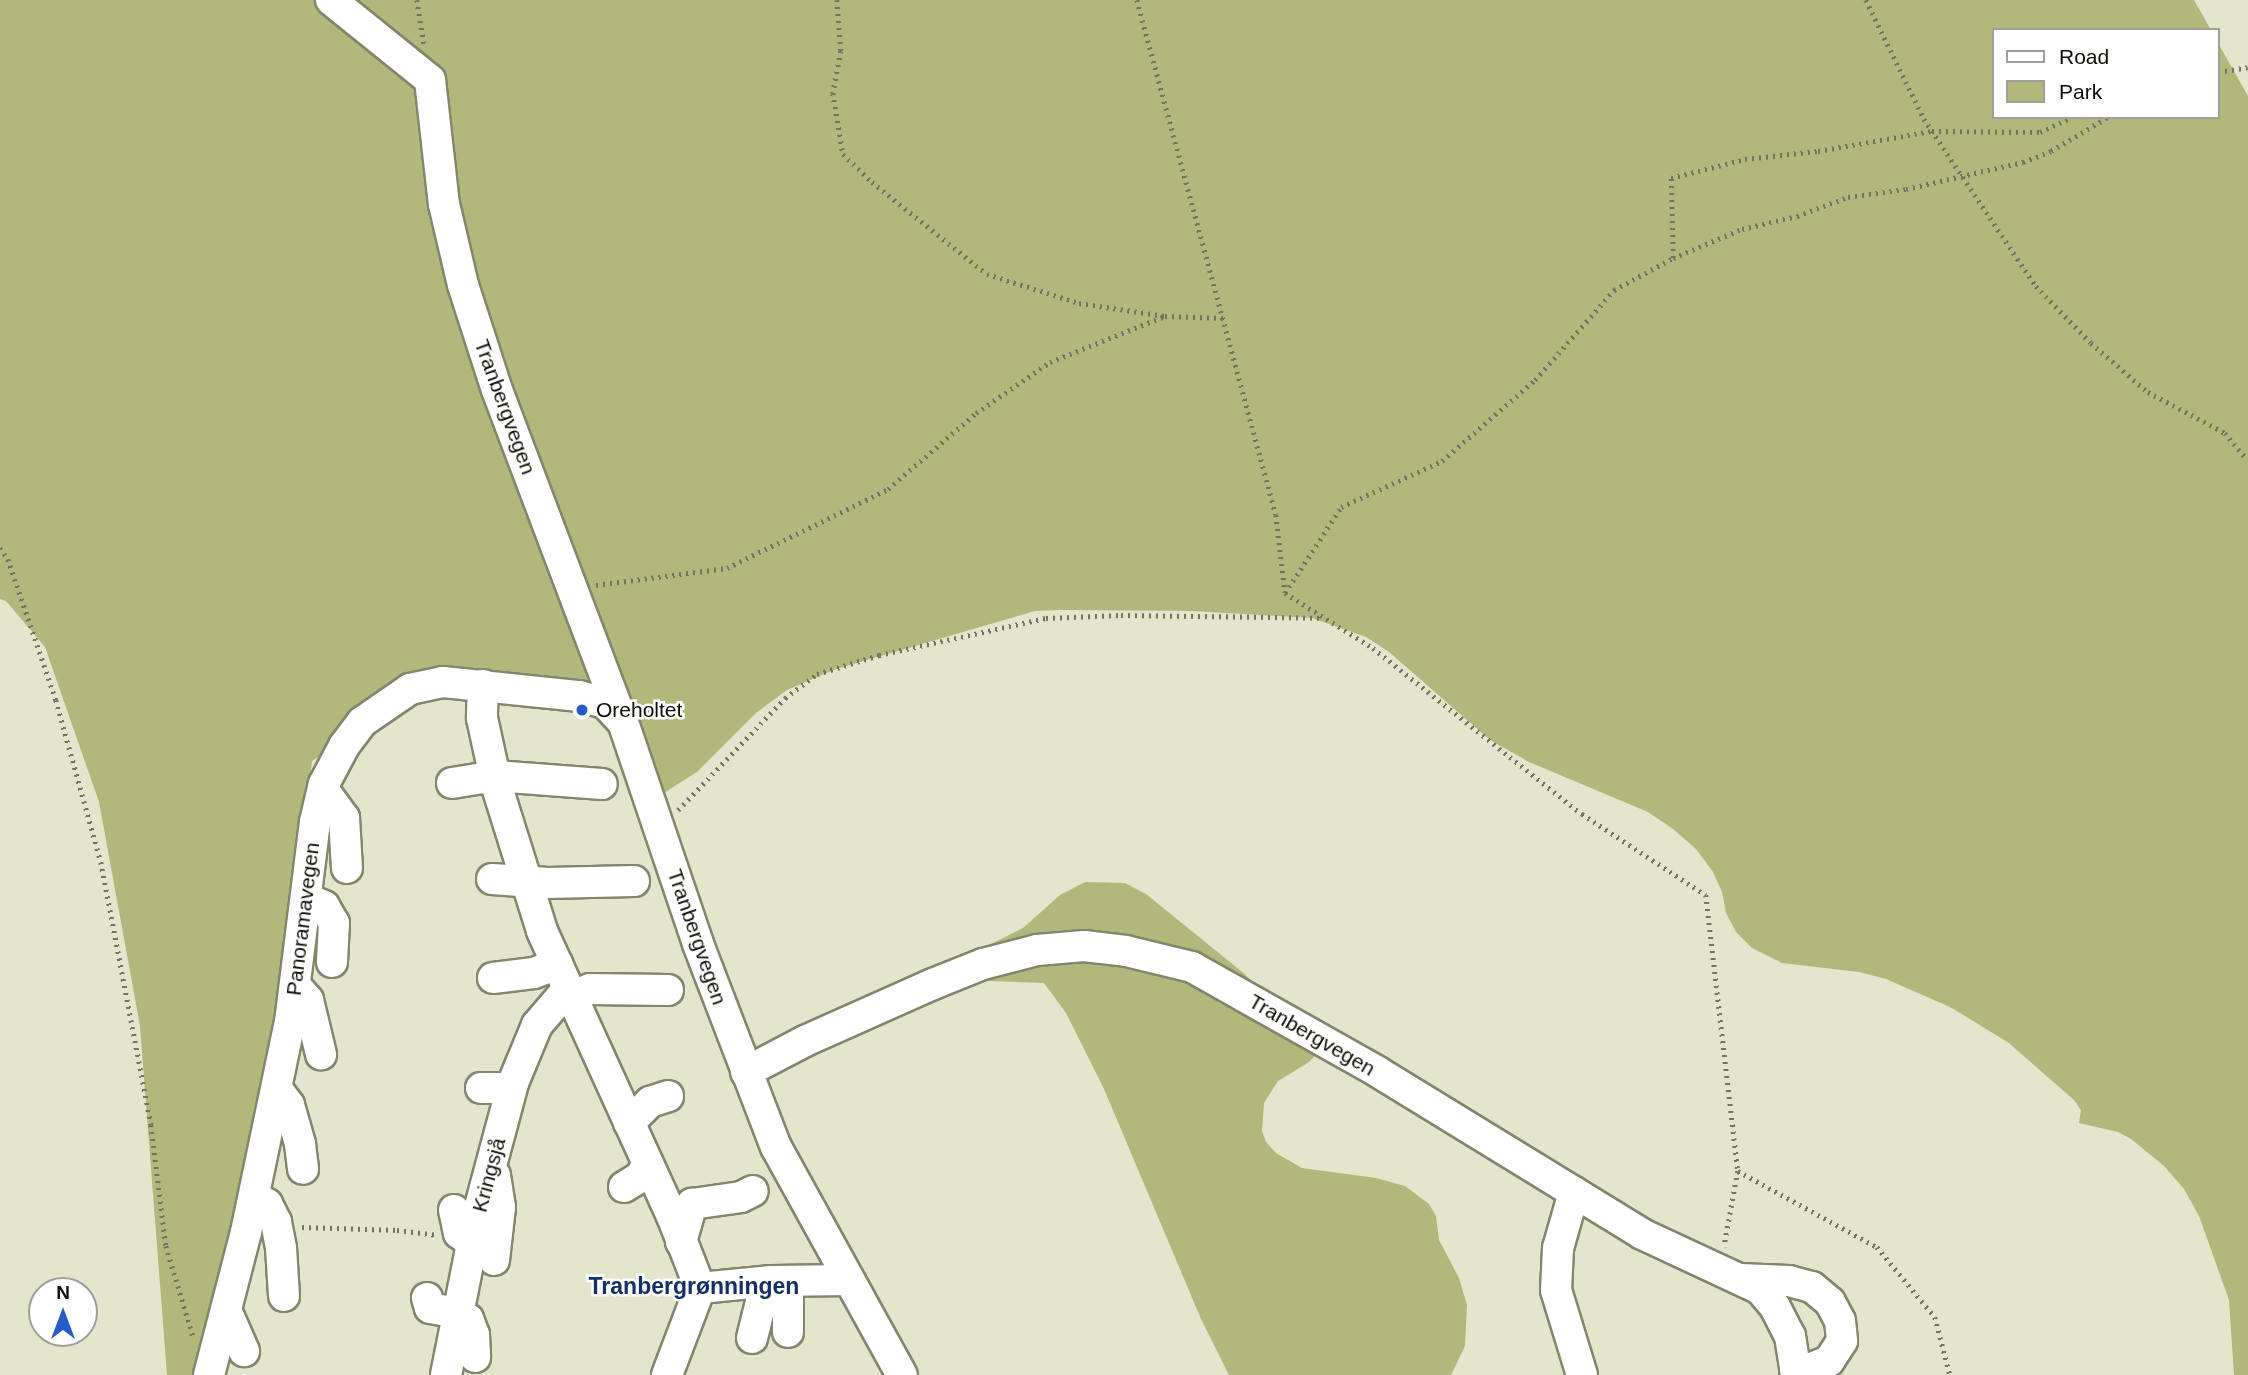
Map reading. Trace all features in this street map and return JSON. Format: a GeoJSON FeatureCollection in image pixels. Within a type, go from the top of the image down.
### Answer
{"type":"FeatureCollection","features":[{"type":"Feature","properties":{"kind":"street","name":"Tranbergvegen"},"geometry":{"type":"LineString","coordinates":[[331,0],[430,80],[444,204],[463,285],[497,390],[574,587],[614,713],[776,1147],[902,1375]]}},
{"type":"Feature","properties":{"kind":"street","name":"Panoramavegen"},"geometry":{"type":"LineString","coordinates":[[211,1368],[254,1197],[277,1088],[295,985],[323,789],[344,746],[362,722],[383,705],[410,689],[443,682],[579,696],[614,713]]}},
{"type":"Feature","properties":{"kind":"street"},"geometry":{"type":"LineString","coordinates":[[484,685],[482,718],[495,776],[541,930],[648,1164],[700,1289],[661,1369]]}},
{"type":"Feature","properties":{"kind":"street"},"geometry":{"type":"LineString","coordinates":[[452,783],[495,776],[602,784]]}},
{"type":"Feature","properties":{"kind":"street"},"geometry":{"type":"LineString","coordinates":[[323,789],[344,818],[347,868]]}},
{"type":"Feature","properties":{"kind":"street"},"geometry":{"type":"LineString","coordinates":[[492,879],[634,881]]}},
{"type":"Feature","properties":{"kind":"street"},"geometry":{"type":"LineString","coordinates":[[306,898],[324,906],[334,923],[332,962]]}},
{"type":"Feature","properties":{"kind":"street","name":"Tranbergvegen"},"geometry":{"type":"LineString","coordinates":[[746,1072],[805,1041],[983,964],[1037,950],[1084,946],[1126,951],[1192,967],[1378,1072],[1642,1234],[1760,1289],[1775,1307],[1790,1336],[1795,1372]]}},
{"type":"Feature","properties":{"kind":"street"},"geometry":{"type":"LineString","coordinates":[[493,978],[534,973],[590,989],[667,990]]}},
{"type":"Feature","properties":{"kind":"street","name":"Kringsjå"},"geometry":{"type":"LineString","coordinates":[[446,1375],[470,1237],[509,1097],[537,1025],[565,983]]}},
{"type":"Feature","properties":{"kind":"street"},"geometry":{"type":"LineString","coordinates":[[295,985],[308,1000],[321,1054]]}},
{"type":"Feature","properties":{"kind":"street"},"geometry":{"type":"LineString","coordinates":[[277,1088],[289,1105],[300,1144],[303,1168]]}},
{"type":"Feature","properties":{"kind":"street"},"geometry":{"type":"LineString","coordinates":[[481,1088],[498,1088],[509,1097]]}},
{"type":"Feature","properties":{"kind":"street"},"geometry":{"type":"LineString","coordinates":[[629,1123],[650,1102],[668,1096]]}},
{"type":"Feature","properties":{"kind":"street"},"geometry":{"type":"LineString","coordinates":[[624,1187],[639,1177],[648,1164]]}},
{"type":"Feature","properties":{"kind":"street"},"geometry":{"type":"LineString","coordinates":[[681,1242],[692,1204],[741,1197],[753,1191]]}},
{"type":"Feature","properties":{"kind":"street"},"geometry":{"type":"LineString","coordinates":[[1574,1192],[1558,1248],[1556,1290],[1583,1375]]}},
{"type":"Feature","properties":{"kind":"street"},"geometry":{"type":"LineString","coordinates":[[254,1197],[267,1204],[276,1227],[281,1248],[284,1296]]}},
{"type":"Feature","properties":{"kind":"street"},"geometry":{"type":"LineString","coordinates":[[1728,1275],[1789,1281],[1812,1287],[1830,1302],[1840,1321],[1842,1341],[1829,1361],[1795,1372]]}},
{"type":"Feature","properties":{"kind":"street"},"geometry":{"type":"LineString","coordinates":[[700,1289],[777,1281],[849,1280]]}},
{"type":"Feature","properties":{"kind":"street"},"geometry":{"type":"LineString","coordinates":[[777,1281],[788,1332]]}},
{"type":"Feature","properties":{"kind":"street"},"geometry":{"type":"LineString","coordinates":[[752,1338],[777,1281]]}},
{"type":"Feature","properties":{"kind":"street"},"geometry":{"type":"LineString","coordinates":[[427,1298],[430,1308],[457,1312],[468,1319],[474,1335],[475,1357]]}},
{"type":"Feature","properties":{"kind":"street"},"geometry":{"type":"LineString","coordinates":[[226,1310],[244,1351]]}},
{"type":"Feature","properties":{"kind":"path"},"geometry":{"type":"LineString","coordinates":[[837,0],[841,51],[833,93],[843,153],[872,182],[987,274],[1079,303],[1166,316],[1223,317]]}},
{"type":"Feature","properties":{"kind":"path"},"geometry":{"type":"LineString","coordinates":[[1137,0],[1276,515],[1285,593]]}},
{"type":"Feature","properties":{"kind":"path"},"geometry":{"type":"LineString","coordinates":[[1866,0],[1932,131],[2036,286],[2091,343],[2148,392],[2225,433],[2248,460]]}},
{"type":"Feature","properties":{"kind":"path"},"geometry":{"type":"LineString","coordinates":[[2220,72],[2248,67]]}},
{"type":"Feature","properties":{"kind":"path"},"geometry":{"type":"LineString","coordinates":[[1673,258],[1671,178],[1745,159],[1818,151],[1932,131],[2040,132],[2068,119]]}},
{"type":"Feature","properties":{"kind":"path"},"geometry":{"type":"LineString","coordinates":[[1285,593],[1341,507],[1442,461],[1535,380],[1614,290],[1673,258],[1742,229],[1797,216],[1848,197],[1961,177],[2051,151],[2105,119]]}},
{"type":"Feature","properties":{"kind":"path"},"geometry":{"type":"LineString","coordinates":[[574,587],[727,568],[888,489],[976,413],[1050,362],[1166,316]]}},
{"type":"Feature","properties":{"kind":"path"},"geometry":{"type":"LineString","coordinates":[[0,548],[8,559],[56,700],[101,862],[151,1125],[166,1246],[197,1350],[211,1368]]}},
{"type":"Feature","properties":{"kind":"path"},"geometry":{"type":"LineString","coordinates":[[1285,593],[1373,648],[1582,814],[1706,895],[1738,1171],[1728,1275]]}},
{"type":"Feature","properties":{"kind":"path"},"geometry":{"type":"LineString","coordinates":[[659,829],[785,698],[817,674],[959,635],[1046,618],[1121,615],[1325,618]]}},
{"type":"Feature","properties":{"kind":"path"},"geometry":{"type":"LineString","coordinates":[[1738,1171],[1877,1247],[1935,1317],[1950,1375]]}},
{"type":"Feature","properties":{"kind":"path"},"geometry":{"type":"LineString","coordinates":[[276,1227],[470,1237]]}},
{"type":"Feature","properties":{"kind":"green space"},"geometry":{"type":"Polygon","coordinates":[[[0,0],[2194,0],[2210,28],[1993,28],[1993,119],[2220,119],[2220,47],[2248,96],[2248,1375],[2234,1375],[2229,1300],[2199,1216],[2184,1189],[2164,1166],[2131,1139],[2118,1132],[2079,1123],[2081,1110],[2074,1100],[2009,1043],[1950,1007],[1886,979],[1859,972],[1782,963],[1752,948],[1736,932],[1726,913],[1722,892],[1713,872],[1696,849],[1673,829],[1648,812],[1529,762],[1490,740],[1389,652],[1366,637],[1312,618],[1192,611],[1060,610],[1035,611],[836,669],[787,690],[756,713],[697,772],[659,796],[626,696],[434,685],[312,761],[291,937],[248,1202],[202,1375],[167,1375],[140,1026],[99,802],[45,647],[6,601],[0,599],[0,0]]]}},
{"type":"Feature","properties":{"kind":"green space"},"geometry":{"type":"Polygon","coordinates":[[[1085,882],[1125,883],[1146,894],[1241,971],[1325,1046],[1309,1062],[1278,1081],[1264,1103],[1262,1131],[1266,1142],[1276,1153],[1302,1168],[1376,1178],[1405,1186],[1429,1204],[1436,1216],[1439,1240],[1459,1278],[1467,1305],[1465,1346],[1451,1375],[1229,1375],[1201,1319],[1104,1089],[1066,1013],[1044,983],[987,981],[981,971],[981,949],[1023,928],[1060,895],[1085,882]]]}},
{"type":"Feature","properties":{"kind":"place","name":"Oreholtet"},"geometry":{"type":"Point","coordinates":[582,710]}},
{"type":"Feature","properties":{"kind":"district","name":"Tranbergrønningen"},"geometry":{"type":"Point","coordinates":[694,1286]}}]}
